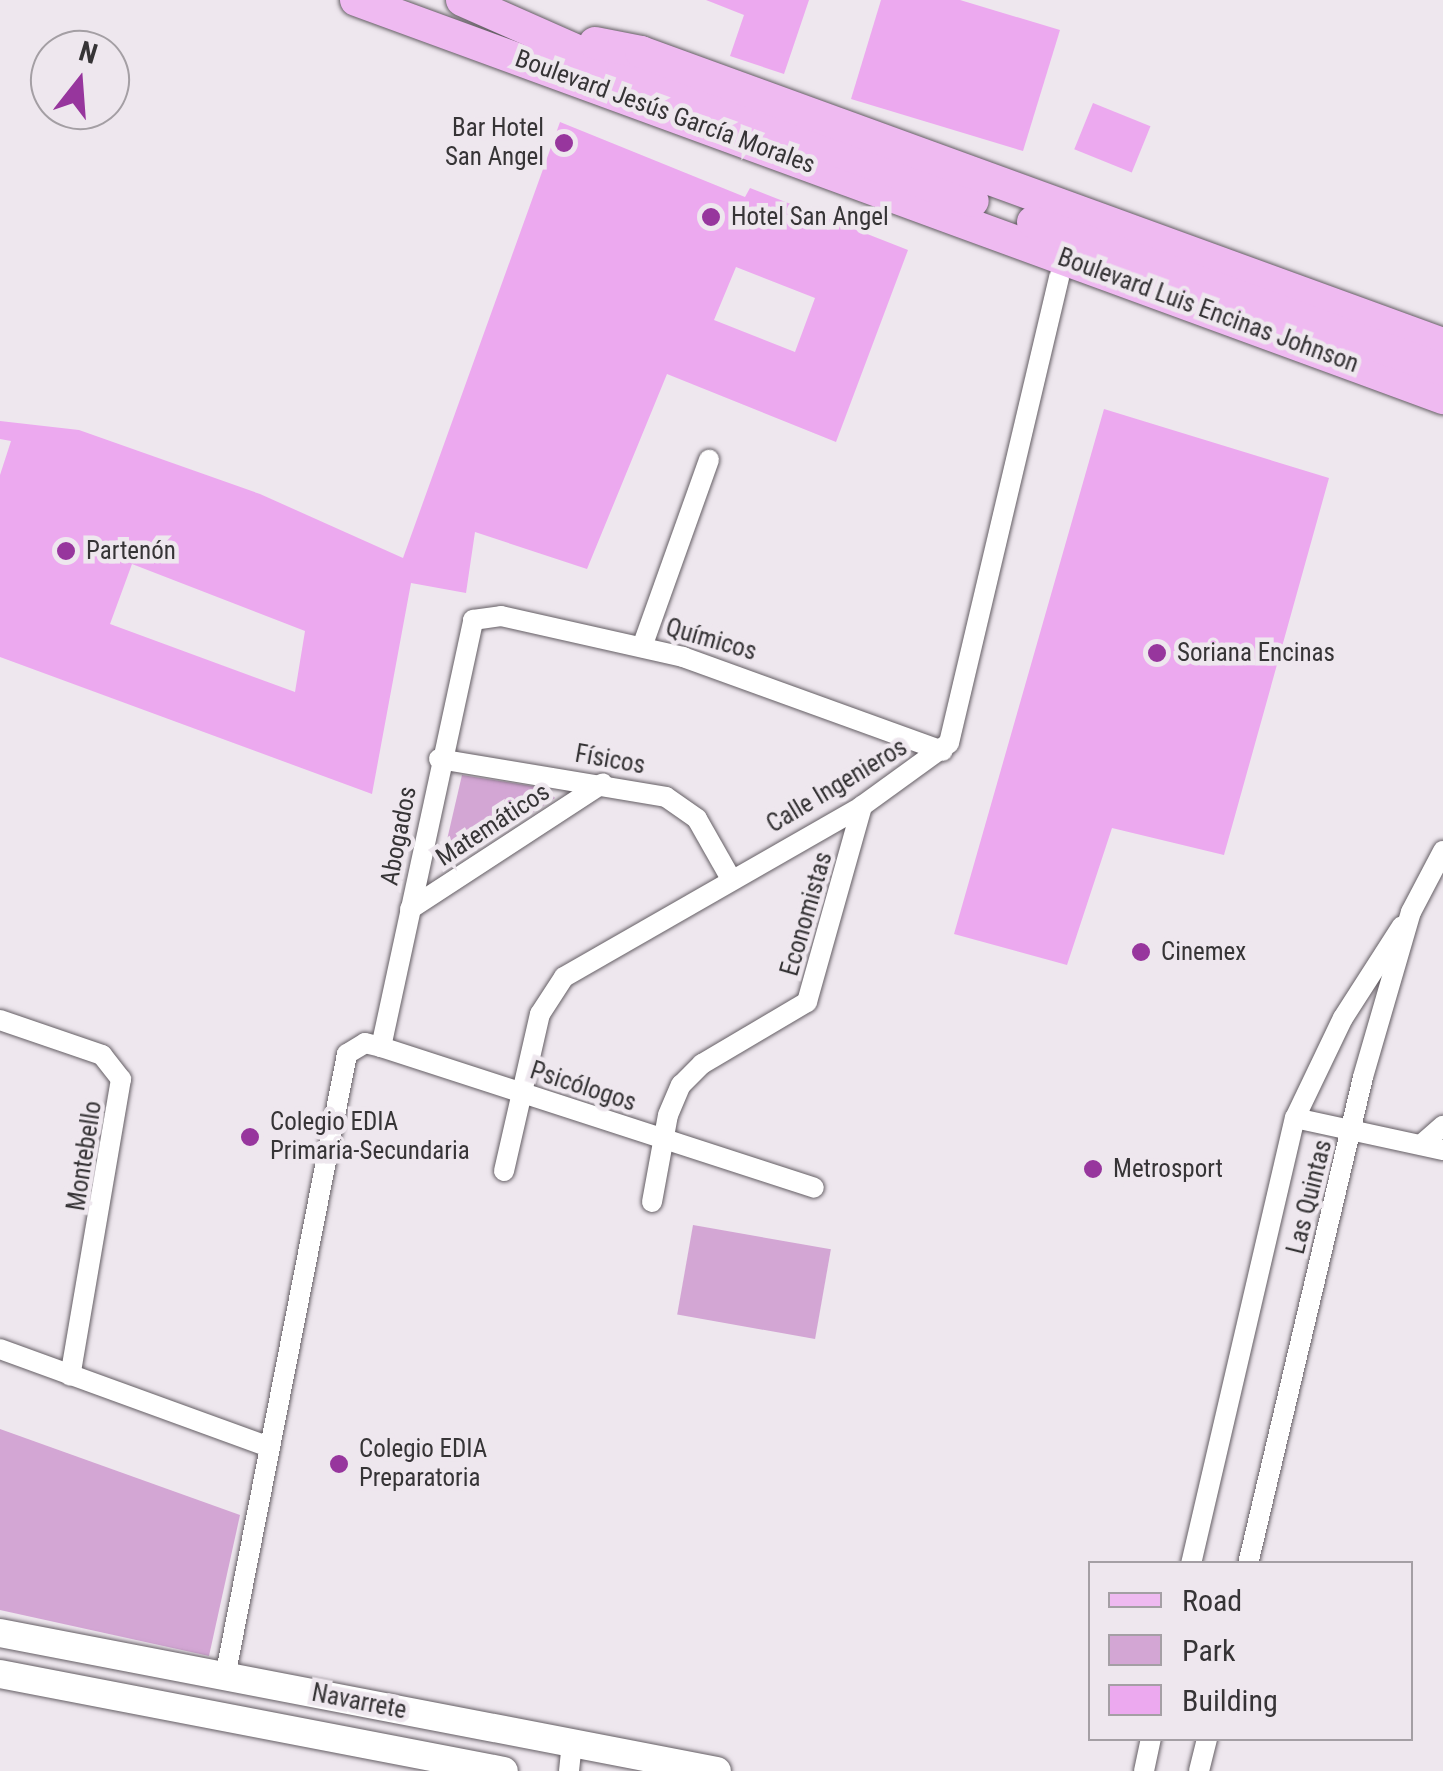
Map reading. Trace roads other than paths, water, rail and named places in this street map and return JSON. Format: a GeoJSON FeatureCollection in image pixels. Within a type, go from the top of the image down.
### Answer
{"type":"FeatureCollection","features":[{"type":"Feature","properties":{"kind":"main road","name":"Boulevard Jesús García Morales"},"geometry":{"type":"LineString","coordinates":[[356,0],[977,214]]}},
{"type":"Feature","properties":{"kind":"main road","name":"Boulevard Jesús García Morales"},"geometry":{"type":"LineString","coordinates":[[462,0],[623,71],[977,214]]}},
{"type":"Feature","properties":{"kind":"main road"},"geometry":{"type":"LineString","coordinates":[[539,32],[641,52],[1443,344]]}},
{"type":"Feature","properties":{"kind":"main road"},"geometry":{"type":"LineString","coordinates":[[479,45],[676,138],[1443,420]]}},
{"type":"Feature","properties":{"kind":"main road","name":"Boulevard Luis Encinas Johnson"},"geometry":{"type":"LineString","coordinates":[[977,214],[1389,350],[1443,373]]}},
{"type":"Feature","properties":{"kind":"main road","name":"Boulevard Luis Encinas Johnson"},"geometry":{"type":"LineString","coordinates":[[977,214],[1443,398]]}},
{"type":"Feature","properties":{"kind":"main road","name":"Navarrete"},"geometry":{"type":"LineString","coordinates":[[0,1633],[225,1677],[571,1757],[718,1771]]}},
{"type":"Feature","properties":{"kind":"main road"},"geometry":{"type":"LineString","coordinates":[[85,1691],[91,1652]]}},
{"type":"Feature","properties":{"kind":"main road","name":"Navarrete"},"geometry":{"type":"LineString","coordinates":[[0,1674],[504,1771]]}},
{"type":"Feature","properties":{"kind":"street","name":"Calle Ingenieros"},"geometry":{"type":"LineString","coordinates":[[504,1171],[540,1014],[564,976],[730,877],[862,806],[942,751],[964,702],[1059,278]]}},
{"type":"Feature","properties":{"kind":"street"},"geometry":{"type":"LineString","coordinates":[[642,647],[710,460]]}},
{"type":"Feature","properties":{"kind":"street","name":"Químicos"},"geometry":{"type":"LineString","coordinates":[[465,634],[473,620],[488,615],[642,647],[776,686],[942,751]]}},
{"type":"Feature","properties":{"kind":"street","name":"Abogados"},"geometry":{"type":"LineString","coordinates":[[381,1048],[465,634]]}},
{"type":"Feature","properties":{"kind":"street","name":"Físicos"},"geometry":{"type":"LineString","coordinates":[[439,759],[602,783],[683,805],[730,877]]}},
{"type":"Feature","properties":{"kind":"street","name":"Matemáticos"},"geometry":{"type":"LineString","coordinates":[[410,909],[602,783]]}},
{"type":"Feature","properties":{"kind":"street","name":"Economistas"},"geometry":{"type":"LineString","coordinates":[[652,1202],[672,1099],[690,1074],[807,1002],[862,806]]}},
{"type":"Feature","properties":{"kind":"street","name":"Las Quintas"},"geometry":{"type":"LineString","coordinates":[[1192,1561],[1295,1118],[1343,1018],[1410,912],[1443,851]]}},
{"type":"Feature","properties":{"kind":"street","name":"Las Quintas"},"geometry":{"type":"LineString","coordinates":[[1249,1561],[1352,1132],[1410,912]]}},
{"type":"Feature","properties":{"kind":"street","name":"Montebello"},"geometry":{"type":"LineString","coordinates":[[0,1020],[102,1055],[120,1078],[70,1376]]}},
{"type":"Feature","properties":{"kind":"street"},"geometry":{"type":"LineString","coordinates":[[225,1677],[342,1061],[356,1046],[381,1048]]}},
{"type":"Feature","properties":{"kind":"street","name":"Psicólogos"},"geometry":{"type":"LineString","coordinates":[[381,1048],[814,1188]]}},
{"type":"Feature","properties":{"kind":"street"},"geometry":{"type":"LineString","coordinates":[[1295,1118],[1443,1150]]}},
{"type":"Feature","properties":{"kind":"street"},"geometry":{"type":"LineString","coordinates":[[1422,1144],[1443,1126]]}},
{"type":"Feature","properties":{"kind":"street"},"geometry":{"type":"LineString","coordinates":[[0,1349],[269,1447]]}},
{"type":"Feature","properties":{"kind":"street"},"geometry":{"type":"LineString","coordinates":[[1144,1771],[1150,1741]]}},
{"type":"Feature","properties":{"kind":"street"},"geometry":{"type":"LineString","coordinates":[[1199,1771],[1206,1741]]}},
{"type":"Feature","properties":{"kind":"place","name":"Bar Hotel San Angel"},"geometry":{"type":"Point","coordinates":[564,143]}},
{"type":"Feature","properties":{"kind":"place","name":"Hotel San Angel"},"geometry":{"type":"Point","coordinates":[711,217]}},
{"type":"Feature","properties":{"kind":"place","name":"Partenón"},"geometry":{"type":"Point","coordinates":[66,551]}},
{"type":"Feature","properties":{"kind":"place","name":"Soriana Encinas"},"geometry":{"type":"Point","coordinates":[1157,653]}},
{"type":"Feature","properties":{"kind":"place","name":"Cinemex"},"geometry":{"type":"Point","coordinates":[1141,952]}},
{"type":"Feature","properties":{"kind":"place","name":"Colegio EDIA Primaria-Secundaria"},"geometry":{"type":"Point","coordinates":[250,1137]}},
{"type":"Feature","properties":{"kind":"place","name":"Metrosport"},"geometry":{"type":"Point","coordinates":[1093,1169]}},
{"type":"Feature","properties":{"kind":"place","name":"Colegio EDIA Preparatoria"},"geometry":{"type":"Point","coordinates":[339,1464]}}]}
